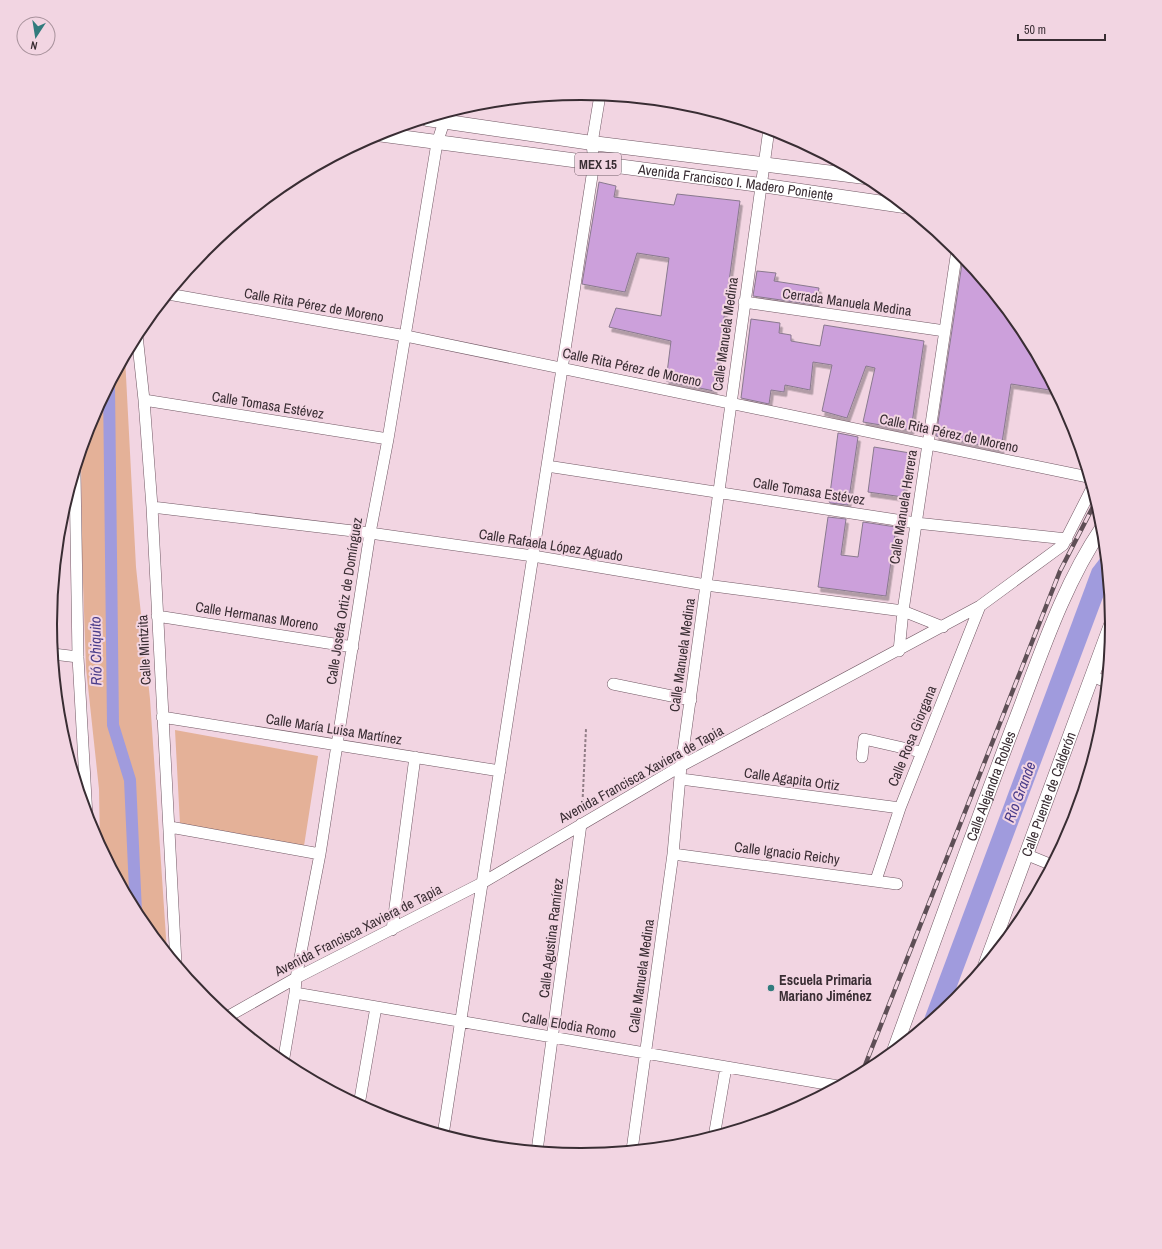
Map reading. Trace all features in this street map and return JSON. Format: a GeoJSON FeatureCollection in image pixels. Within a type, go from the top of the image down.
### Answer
{"type":"FeatureCollection","features":[{"type":"Feature","properties":{"kind":"main road","name":"Avenida Francisco I. Madero Poniente"},"geometry":{"type":"LineString","coordinates":[[448,117],[592,143],[764,163],[849,175]]}},
{"type":"Feature","properties":{"kind":"main road","name":"Avenida Francisco I. Madero Poniente"},"geometry":{"type":"LineString","coordinates":[[391,136],[760,185],[894,204]]}},
{"type":"Feature","properties":{"kind":"main road","name":"Calle Alejandra Robles"},"geometry":{"type":"LineString","coordinates":[[897,1042],[987,794],[1054,621],[1086,551],[1097,535]]}},
{"type":"Feature","properties":{"kind":"main road","name":"Calle Puente de Calderón"},"geometry":{"type":"LineString","coordinates":[[990,951],[1104,642]]}},
{"type":"Feature","properties":{"kind":"street"},"geometry":{"type":"LineString","coordinates":[[444,1131],[594,163],[592,143],[599,101]]}},
{"type":"Feature","properties":{"kind":"street","name":"Calle Josefa Ortiz de Domínguez"},"geometry":{"type":"LineString","coordinates":[[284,1056],[295,993],[296,978],[320,854],[370,533],[406,336],[437,143],[446,118]]}},
{"type":"Feature","properties":{"kind":"street","name":"Calle Manuela Medina"},"geometry":{"type":"LineString","coordinates":[[633,1145],[673,854],[681,766],[760,185],[768,135]]}},
{"type":"Feature","properties":{"kind":"street","name":"Calle Manuela Herrera"},"geometry":{"type":"LineString","coordinates":[[899,651],[903,611],[956,258]]}},
{"type":"Feature","properties":{"kind":"street","name":"Calle Rita Pérez de Moreno"},"geometry":{"type":"LineString","coordinates":[[174,295],[406,336],[1083,476]]}},
{"type":"Feature","properties":{"kind":"street","name":"Cerrada Manuela Medina"},"geometry":{"type":"LineString","coordinates":[[744,302],[945,331]]}},
{"type":"Feature","properties":{"kind":"street","name":"Calle Mintzita"},"geometry":{"type":"LineString","coordinates":[[138,344],[144,400],[152,507],[176,956]]}},
{"type":"Feature","properties":{"kind":"street","name":"Calle Tomasa Estévez"},"geometry":{"type":"LineString","coordinates":[[144,400],[388,439]]}},
{"type":"Feature","properties":{"kind":"street","name":"Calle Tomasa Estévez"},"geometry":{"type":"LineString","coordinates":[[547,466],[916,523],[1065,542]]}},
{"type":"Feature","properties":{"kind":"street"},"geometry":{"type":"LineString","coordinates":[[75,488],[78,657],[86,795]]}},
{"type":"Feature","properties":{"kind":"street"},"geometry":{"type":"LineString","coordinates":[[1065,542],[1088,495]]}},
{"type":"Feature","properties":{"kind":"street","name":"Calle Rafaela López Aguado"},"geometry":{"type":"LineString","coordinates":[[152,507],[370,533],[533,556],[706,585],[903,611],[943,627]]}},
{"type":"Feature","properties":{"kind":"street","name":"Avenida Francisca Xaviera de Tapia"},"geometry":{"type":"LineString","coordinates":[[232,1015],[296,978],[482,883],[681,766],[899,651],[980,606],[1065,542]]}},
{"type":"Feature","properties":{"kind":"street","name":"Calle Rosa Giorgana"},"geometry":{"type":"LineString","coordinates":[[876,880],[900,808],[980,606]]}},
{"type":"Feature","properties":{"kind":"street","name":"Calle Hermanas Moreno"},"geometry":{"type":"LineString","coordinates":[[157,616],[353,647]]}},
{"type":"Feature","properties":{"kind":"street"},"geometry":{"type":"LineString","coordinates":[[58,655],[78,657]]}},
{"type":"Feature","properties":{"kind":"street"},"geometry":{"type":"LineString","coordinates":[[1092,676],[1102,680]]}},
{"type":"Feature","properties":{"kind":"street"},"geometry":{"type":"LineString","coordinates":[[613,684],[691,700]]}},
{"type":"Feature","properties":{"kind":"street","name":"Calle María Luisa Martínez"},"geometry":{"type":"LineString","coordinates":[[162,717],[500,771]]}},
{"type":"Feature","properties":{"kind":"street"},"geometry":{"type":"LineString","coordinates":[[862,757],[864,739],[922,752]]}},
{"type":"Feature","properties":{"kind":"street"},"geometry":{"type":"LineString","coordinates":[[392,930],[415,757]]}},
{"type":"Feature","properties":{"kind":"street","name":"Calle Agapita Ortiz"},"geometry":{"type":"LineString","coordinates":[[681,779],[900,808]]}},
{"type":"Feature","properties":{"kind":"street","name":"Calle Agustina Ramírez"},"geometry":{"type":"LineString","coordinates":[[538,1146],[581,824]]}},
{"type":"Feature","properties":{"kind":"street"},"geometry":{"type":"LineString","coordinates":[[170,826],[320,854]]}},
{"type":"Feature","properties":{"kind":"street","name":"Calle Ignacio Reichy"},"geometry":{"type":"LineString","coordinates":[[673,854],[897,884]]}},
{"type":"Feature","properties":{"kind":"street"},"geometry":{"type":"LineString","coordinates":[[1025,854],[1047,863]]}},
{"type":"Feature","properties":{"kind":"street","name":"Calle Elodia Romo"},"geometry":{"type":"LineString","coordinates":[[295,993],[830,1085]]}},
{"type":"Feature","properties":{"kind":"street"},"geometry":{"type":"LineString","coordinates":[[360,1099],[376,1007]]}},
{"type":"Feature","properties":{"kind":"street"},"geometry":{"type":"LineString","coordinates":[[715,1131],[726,1067]]}},
{"type":"Feature","properties":{"kind":"path"},"geometry":{"type":"LineString","coordinates":[[581,824],[586,729]]}},
{"type":"Feature","properties":{"kind":"shaded area"},"geometry":{"type":"Polygon","coordinates":[[[125,365],[136,567],[150,699],[167,945],[145,916],[127,886],[100,831],[99,789],[86,668],[82,554],[81,469],[97,424],[125,365]]]}},
{"type":"Feature","properties":{"kind":"shaded area"},"geometry":{"type":"Polygon","coordinates":[[[175,730],[318,756],[304,846],[180,824],[175,730]]]}},
{"type":"Feature","properties":{"kind":"water","name":"Río Grande"},"geometry":{"type":"Polygon","coordinates":[[[1101,557],[1104,594],[955,992],[924,1020],[1092,569],[1101,557]]]}},
{"type":"Feature","properties":{"kind":"building"},"geometry":{"type":"Polygon","coordinates":[[[599,182],[616,186],[614,197],[674,205],[677,194],[740,201],[714,391],[666,381],[671,341],[609,327],[616,308],[661,316],[669,258],[637,253],[625,292],[582,284],[599,182]]]}},
{"type":"Feature","properties":{"kind":"building"},"geometry":{"type":"Polygon","coordinates":[[[962,265],[997,306],[1017,333],[1049,390],[1011,384],[1001,449],[936,436],[962,265]]]}},
{"type":"Feature","properties":{"kind":"building"},"geometry":{"type":"Polygon","coordinates":[[[757,271],[776,273],[774,281],[819,288],[816,305],[753,296],[757,271]]]}},
{"type":"Feature","properties":{"kind":"building"},"geometry":{"type":"Polygon","coordinates":[[[751,319],[780,323],[779,333],[791,335],[791,341],[820,346],[824,325],[924,341],[911,430],[863,422],[875,368],[866,366],[847,418],[822,411],[832,365],[813,362],[810,390],[785,385],[784,392],[771,390],[769,404],[741,398],[751,319]]]}},
{"type":"Feature","properties":{"kind":"building"},"geometry":{"type":"Polygon","coordinates":[[[838,433],[858,437],[848,505],[830,503],[829,501],[838,433]]]}},
{"type":"Feature","properties":{"kind":"building"},"geometry":{"type":"Polygon","coordinates":[[[874,447],[910,453],[903,497],[868,492],[874,447]]]}},
{"type":"Feature","properties":{"kind":"building"},"geometry":{"type":"Polygon","coordinates":[[[828,517],[846,519],[841,555],[858,557],[863,522],[896,527],[886,596],[818,587],[828,517]]]}},
{"type":"Feature","properties":{"kind":"waterway","name":"Rió Chiquito"},"geometry":{"type":"LineString","coordinates":[[109,397],[113,725],[130,780],[135,900]]}},
{"type":"Feature","properties":{"kind":"railway"},"geometry":{"type":"LineString","coordinates":[[866,1064],[1060,571],[1092,509]]}},
{"type":"Feature","properties":{"kind":"place","name":"Escuela Primaria Mariano Jiménez"},"geometry":{"type":"Point","coordinates":[771,988]}}]}
